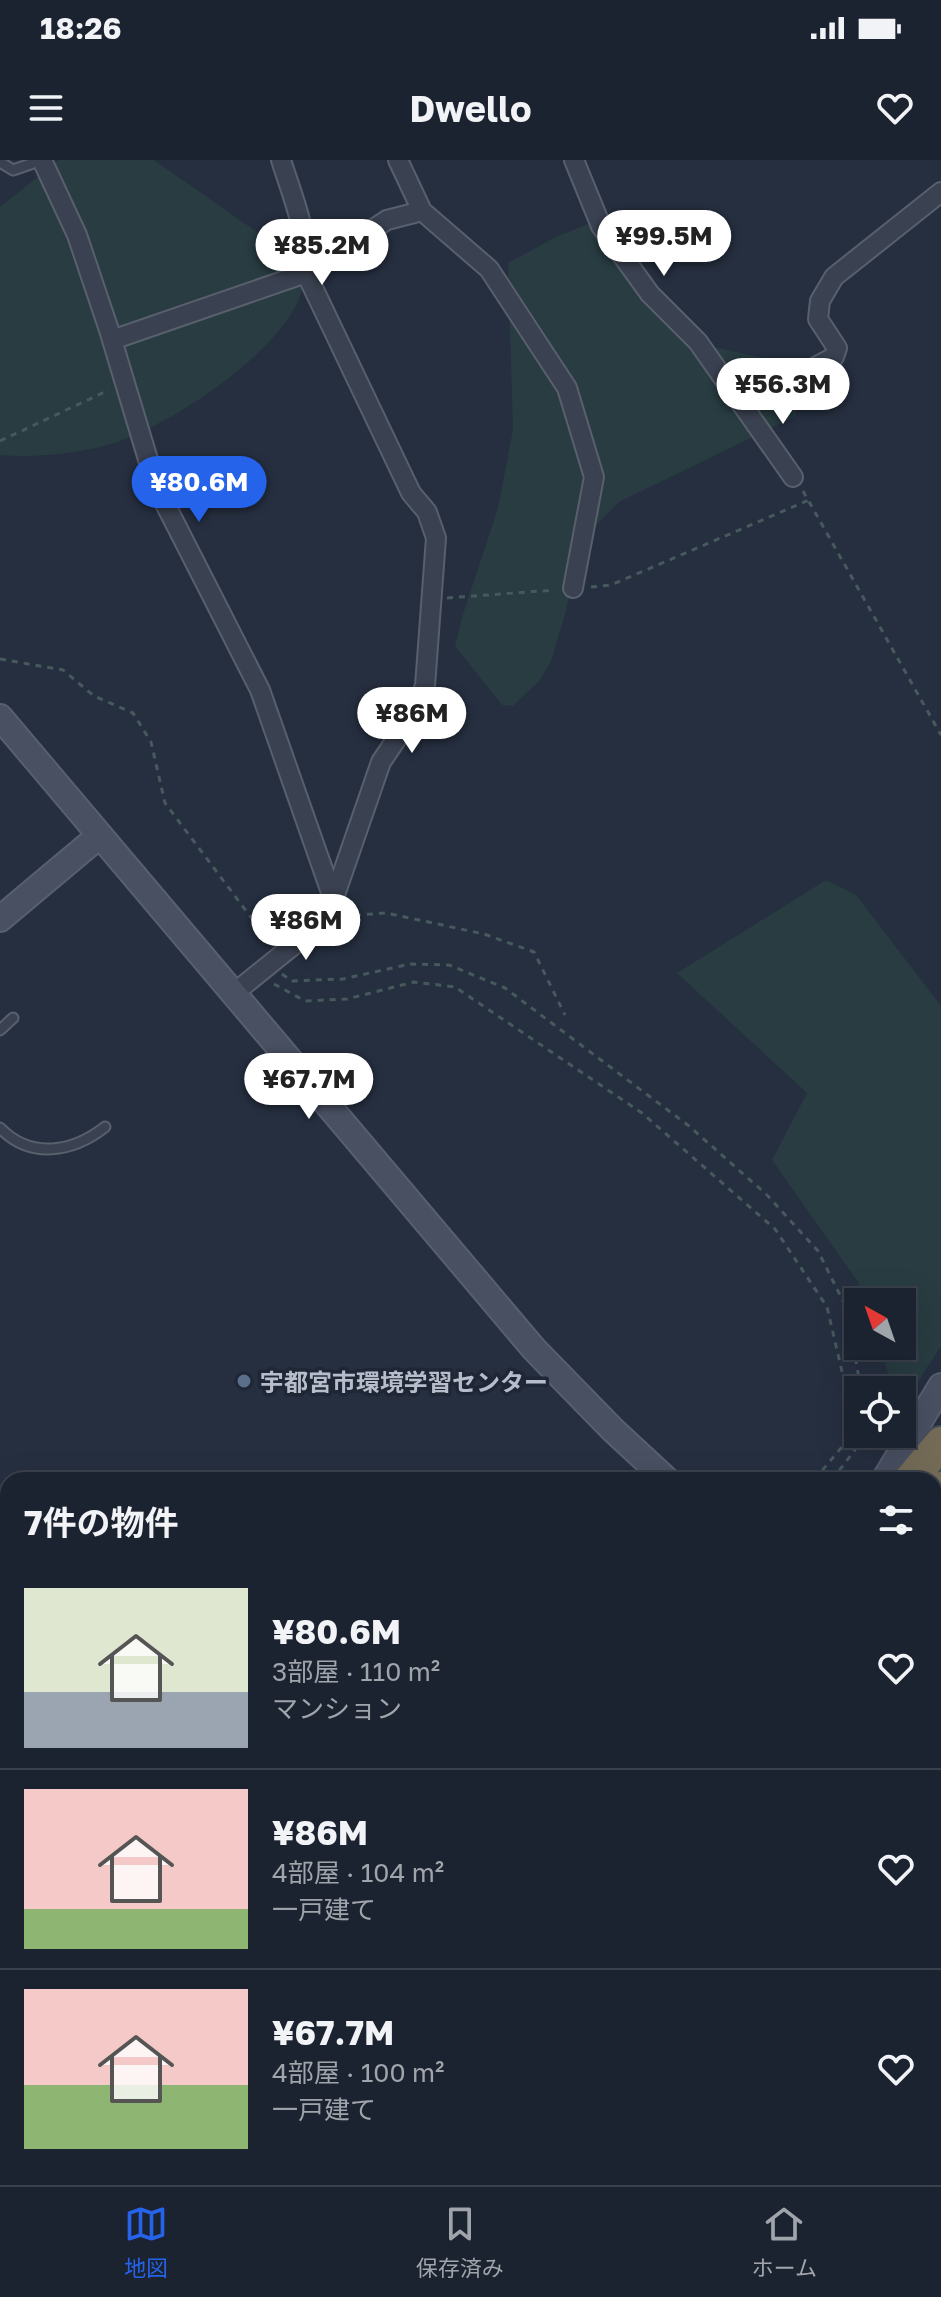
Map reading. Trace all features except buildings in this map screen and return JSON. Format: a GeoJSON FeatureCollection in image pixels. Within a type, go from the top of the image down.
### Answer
{"type":"FeatureCollection","features":[{"type":"Feature","properties":{"kind":"highway"},"geometry":{"type":"LineString","coordinates":[[917,1472],[941,1443]]}},
{"type":"Feature","properties":{"kind":"street"},"geometry":{"type":"LineString","coordinates":[[42,160],[77,235],[156,486],[260,690],[333,898]]}},
{"type":"Feature","properties":{"kind":"street"},"geometry":{"type":"LineString","coordinates":[[233,994],[327,918],[381,762],[414,713],[425,686],[436,538],[427,512],[411,493],[306,273],[307,260],[296,207],[281,160]]}},
{"type":"Feature","properties":{"kind":"street"},"geometry":{"type":"LineString","coordinates":[[398,160],[422,211],[489,269],[567,388],[594,477],[573,588]]}},
{"type":"Feature","properties":{"kind":"street"},"geometry":{"type":"LineString","coordinates":[[574,160],[601,226],[650,294],[698,342],[793,477]]}},
{"type":"Feature","properties":{"kind":"street"},"geometry":{"type":"LineString","coordinates":[[739,400],[771,391],[834,357],[837,348],[818,319],[820,301],[834,277],[941,192]]}},
{"type":"Feature","properties":{"kind":"street"},"geometry":{"type":"LineString","coordinates":[[112,340],[306,273],[387,220],[422,211]]}},
{"type":"Feature","properties":{"kind":"street"},"geometry":{"type":"LineString","coordinates":[[0,717],[534,1349],[658,1472]]}},
{"type":"Feature","properties":{"kind":"street"},"geometry":{"type":"LineString","coordinates":[[0,919],[99,836]]}},
{"type":"Feature","properties":{"kind":"street"},"geometry":{"type":"LineString","coordinates":[[889,1472],[941,1386]]}},
{"type":"Feature","properties":{"kind":"lane"},"geometry":{"type":"LineString","coordinates":[[0,162],[13,170],[42,160]]}},
{"type":"Feature","properties":{"kind":"lane"},"geometry":{"type":"LineString","coordinates":[[0,1030],[13,1018]]}},
{"type":"Feature","properties":{"kind":"lane"},"geometry":{"type":"LineString","coordinates":[[0,1128],[21,1143],[49,1149],[79,1144],[105,1127]]}},
{"type":"Feature","properties":{"kind":"path"},"geometry":{"type":"LineString","coordinates":[[0,441],[125,382]]}},
{"type":"Feature","properties":{"kind":"path"},"geometry":{"type":"LineString","coordinates":[[430,600],[611,585],[809,500],[941,735]]}},
{"type":"Feature","properties":{"kind":"path"},"geometry":{"type":"LineString","coordinates":[[0,659],[63,670],[94,696],[133,713],[151,742],[165,803],[269,965],[305,1001],[347,999],[414,982],[455,987],[642,1113],[775,1229],[827,1307],[846,1389],[847,1441],[821,1472]]}},
{"type":"Feature","properties":{"kind":"path"},"geometry":{"type":"LineString","coordinates":[[327,918],[386,913],[484,934],[534,952],[565,1015]]}},
{"type":"Feature","properties":{"kind":"path"},"geometry":{"type":"LineString","coordinates":[[269,965],[292,981],[343,979],[410,964],[449,965],[517,996],[689,1126],[767,1195],[818,1251],[847,1309],[859,1376]]}},
{"type":"Feature","properties":{"kind":"path"},"geometry":{"type":"LineString","coordinates":[[838,1472],[856,1448]]}},
{"type":"Feature","properties":{"kind":"green space"},"geometry":{"type":"Polygon","coordinates":[[[59,160],[154,160],[297,260],[307,271],[298,301],[285,323],[266,345],[241,368],[185,409],[128,438],[104,446],[52,455],[0,455],[0,207],[59,160]]]}},
{"type":"Feature","properties":{"kind":"green space"},"geometry":{"type":"Polygon","coordinates":[[[598,220],[614,220],[629,237],[672,320],[695,343],[769,359],[784,368],[796,390],[796,416],[619,502],[596,525],[574,566],[566,611],[551,661],[540,680],[513,706],[502,705],[455,646],[498,508],[513,430],[508,263],[556,237],[598,220]]]}},
{"type":"Feature","properties":{"kind":"green space"},"geometry":{"type":"Polygon","coordinates":[[[826,880],[856,895],[941,1006],[941,1346],[916,1385],[916,1376],[889,1376],[884,1360],[916,1360],[916,1288],[860,1288],[772,1160],[807,1093],[677,973],[826,880]]]}},
{"type":"Feature","properties":{"kind":"place","name":"宇都宮市環境学習センター"},"geometry":{"type":"Point","coordinates":[244,1381]}}]}
